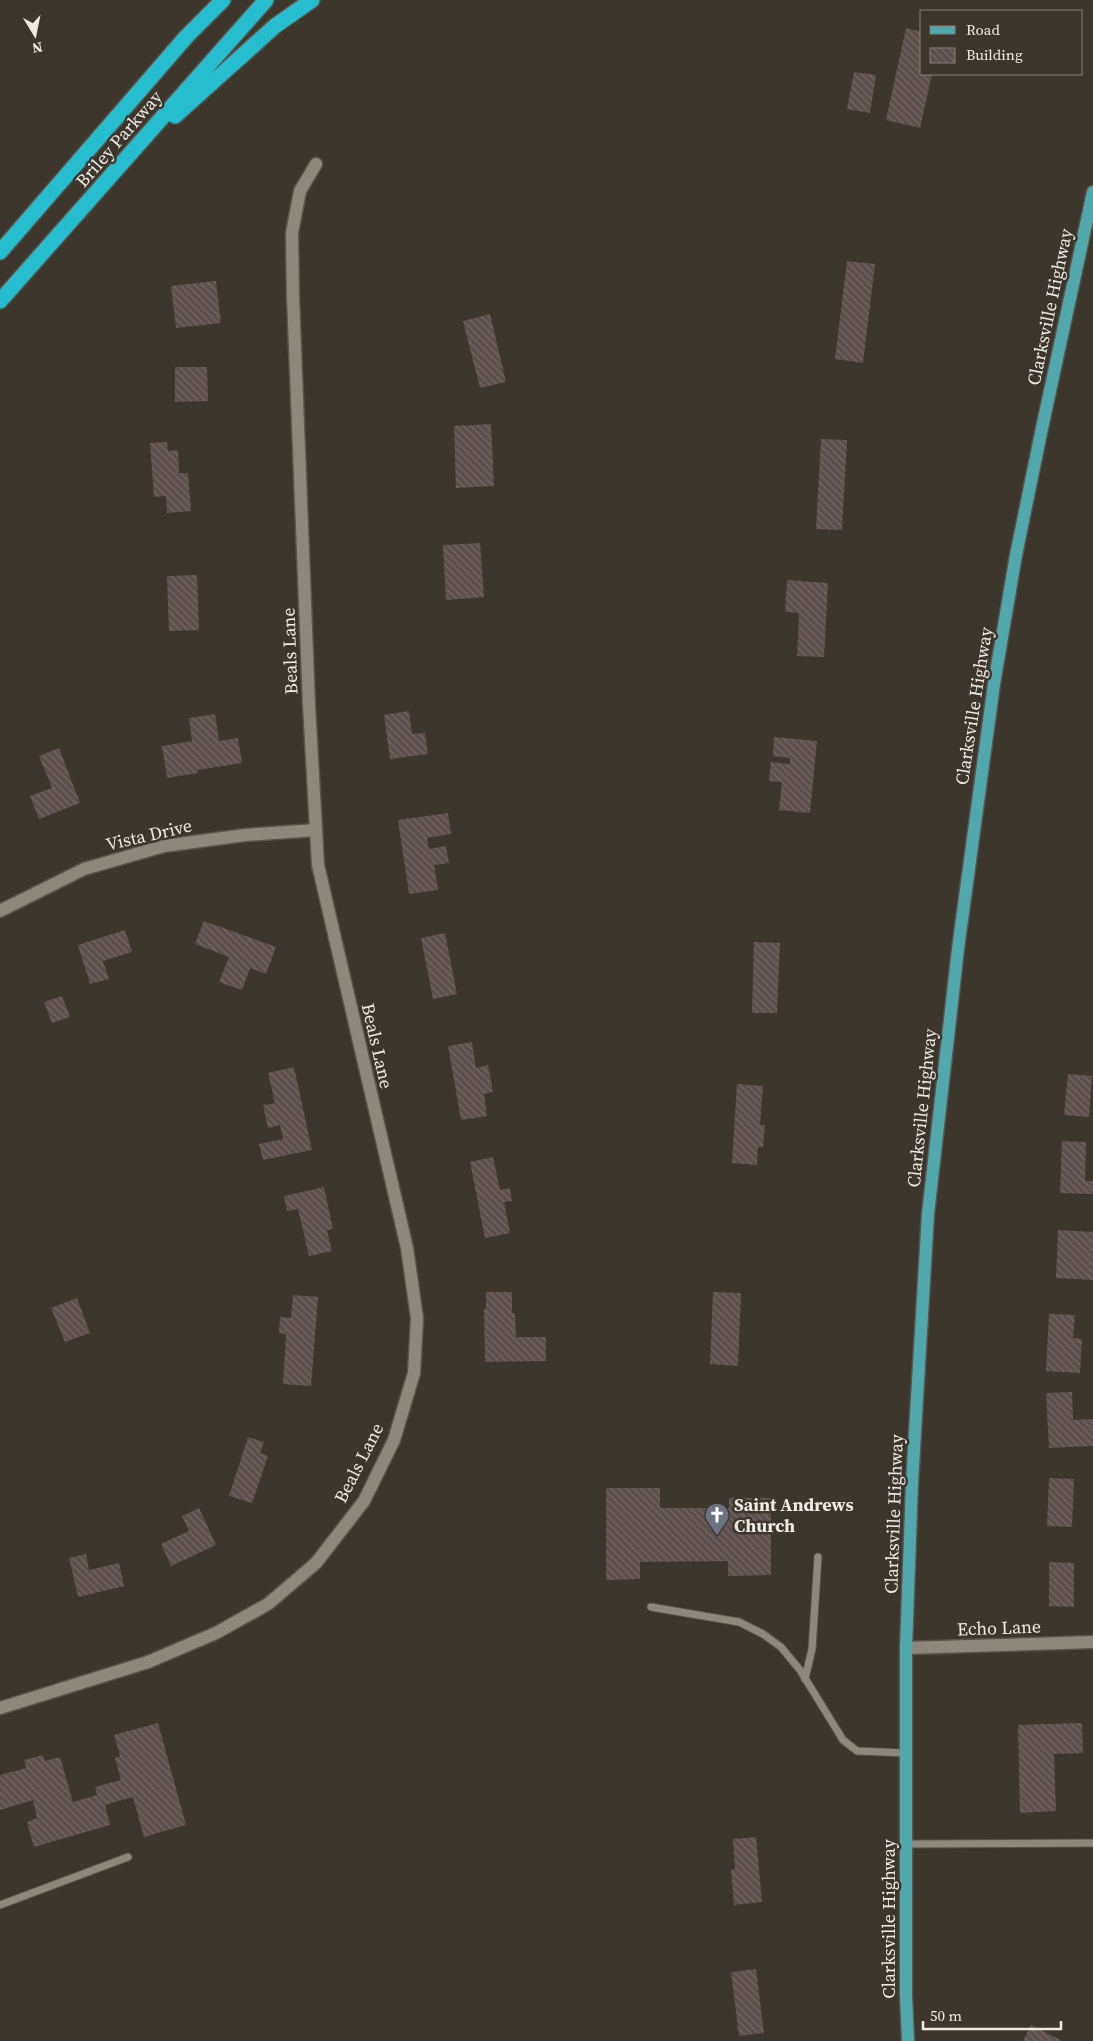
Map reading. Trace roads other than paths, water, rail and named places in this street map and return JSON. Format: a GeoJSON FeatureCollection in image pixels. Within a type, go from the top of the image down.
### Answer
{"type":"FeatureCollection","features":[{"type":"Feature","properties":{"kind":"highway","name":"Briley Parkway"},"geometry":{"type":"LineString","coordinates":[[0,252],[186,37],[223,0]]}},
{"type":"Feature","properties":{"kind":"highway","name":"Briley Parkway"},"geometry":{"type":"LineString","coordinates":[[0,301],[266,0]]}},
{"type":"Feature","properties":{"kind":"highway"},"geometry":{"type":"LineString","coordinates":[[124,162],[275,26],[312,0]]}},
{"type":"Feature","properties":{"kind":"main road","name":"Clarksville Highway"},"geometry":{"type":"LineString","coordinates":[[908,2041],[906,1648],[912,1483],[928,1214],[968,870],[994,684],[1016,555],[1093,192]]}},
{"type":"Feature","properties":{"kind":"street","name":"Beals Lane"},"geometry":{"type":"LineString","coordinates":[[0,1708],[148,1662],[216,1633],[268,1604],[316,1564],[364,1501],[394,1440],[414,1373],[417,1318],[406,1248],[318,865],[292,297],[292,242],[300,191],[316,164]]}},
{"type":"Feature","properties":{"kind":"street","name":"Vista Drive"},"geometry":{"type":"LineString","coordinates":[[0,911],[84,868],[164,846],[245,835],[316,830]]}},
{"type":"Feature","properties":{"kind":"street","name":"Echo Lane"},"geometry":{"type":"LineString","coordinates":[[906,1648],[1093,1642]]}},
{"type":"Feature","properties":{"kind":"lane"},"geometry":{"type":"LineString","coordinates":[[805,1679],[812,1649],[818,1557]]}},
{"type":"Feature","properties":{"kind":"lane"},"geometry":{"type":"LineString","coordinates":[[650,1607],[738,1622],[763,1634],[781,1647],[805,1679],[843,1740],[857,1751],[906,1753]]}},
{"type":"Feature","properties":{"kind":"lane"},"geometry":{"type":"LineString","coordinates":[[906,1844],[1093,1843]]}},
{"type":"Feature","properties":{"kind":"lane"},"geometry":{"type":"LineString","coordinates":[[0,1905],[128,1858]]}},
{"type":"Feature","properties":{"kind":"place","name":"Saint Andrews Church"},"geometry":{"type":"Point","coordinates":[717,1536]}}]}
